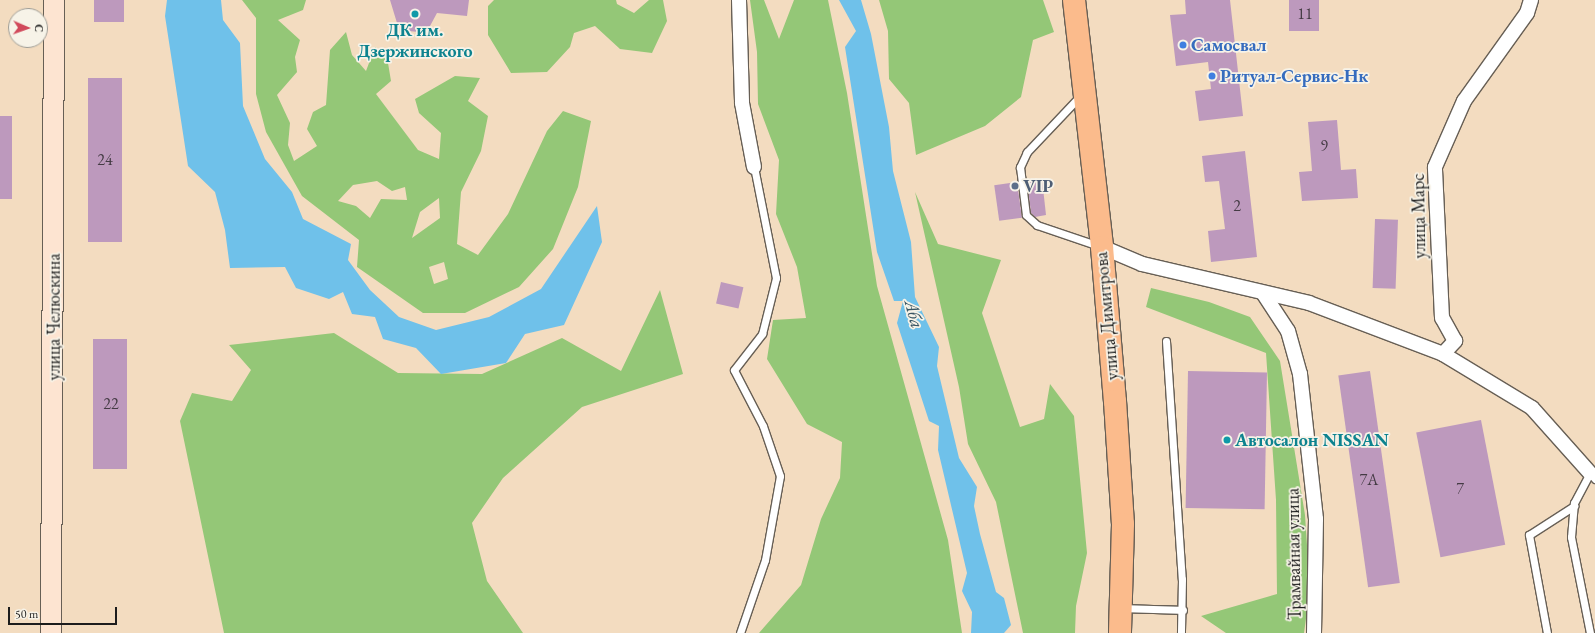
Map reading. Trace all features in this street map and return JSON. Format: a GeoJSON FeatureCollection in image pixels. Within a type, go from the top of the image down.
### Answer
{"type":"FeatureCollection","features":[{"type":"Feature","properties":{"kind":"main road","name":"улица Димитрова"},"geometry":{"type":"LineString","coordinates":[[1074,0],[1083,92],[1102,247],[1123,524],[1120,633]]}},
{"type":"Feature","properties":{"kind":"street","name":"улица Челюскина"},"geometry":{"type":"LineString","coordinates":[[51,633],[54,0]]}},
{"type":"Feature","properties":{"kind":"street"},"geometry":{"type":"LineString","coordinates":[[739,0],[742,103],[754,167]]}},
{"type":"Feature","properties":{"kind":"street","name":"улица Марс"},"geometry":{"type":"LineString","coordinates":[[1443,354],[1455,341],[1442,318],[1435,167],[1464,101],[1527,13],[1531,0]]}},
{"type":"Feature","properties":{"kind":"street"},"geometry":{"type":"LineString","coordinates":[[1102,247],[1142,264],[1263,293],[1351,319],[1443,354],[1532,408],[1592,476]]}},
{"type":"Feature","properties":{"kind":"street","name":"Трамвайная улица"},"geometry":{"type":"LineString","coordinates":[[1263,293],[1288,331],[1300,374],[1316,519],[1314,633]]}},
{"type":"Feature","properties":{"kind":"lane"},"geometry":{"type":"LineString","coordinates":[[1083,92],[1027,152],[1020,167],[1020,174],[1026,215],[1037,225],[1102,247]]}},
{"type":"Feature","properties":{"kind":"lane"},"geometry":{"type":"LineString","coordinates":[[740,633],[765,560],[780,476],[763,426],[734,370],[762,334],[776,278],[754,167]]}},
{"type":"Feature","properties":{"kind":"lane"},"geometry":{"type":"LineString","coordinates":[[1166,341],[1183,610],[1181,633]]}},
{"type":"Feature","properties":{"kind":"lane"},"geometry":{"type":"LineString","coordinates":[[1590,633],[1571,537],[1574,506],[1592,476]]}},
{"type":"Feature","properties":{"kind":"lane"},"geometry":{"type":"LineString","coordinates":[[1547,633],[1529,535],[1574,506]]}},
{"type":"Feature","properties":{"kind":"lane"},"geometry":{"type":"LineString","coordinates":[[1121,608],[1183,610]]}},
{"type":"Feature","properties":{"kind":"green space"},"geometry":{"type":"Polygon","coordinates":[[[242,0],[306,0],[303,10],[278,20],[300,40],[295,57],[297,72],[277,95],[290,123],[288,145],[294,161],[317,146],[307,129],[313,112],[326,105],[330,50],[346,32],[352,55],[366,71],[375,47],[387,57],[391,81],[376,94],[418,150],[439,159],[441,133],[419,113],[415,99],[455,76],[480,78],[468,101],[488,116],[481,151],[461,192],[457,244],[478,255],[508,214],[547,131],[563,111],[591,121],[578,187],[553,249],[519,287],[465,313],[423,313],[357,267],[359,240],[302,196],[266,132],[256,94],[256,18],[242,0]],[[377,181],[353,185],[338,201],[356,206],[370,218],[381,199],[407,200],[405,187],[392,191],[377,181]],[[439,198],[420,212],[412,238],[440,218],[439,198]],[[444,262],[429,267],[434,284],[448,279],[444,262]]]}},
{"type":"Feature","properties":{"kind":"green space"},"geometry":{"type":"Polygon","coordinates":[[[494,0],[616,0],[617,4],[634,13],[649,0],[663,0],[667,21],[652,53],[620,49],[595,26],[574,33],[570,47],[547,72],[511,73],[488,35],[488,6],[494,0]]]}},
{"type":"Feature","properties":{"kind":"green space"},"geometry":{"type":"Polygon","coordinates":[[[750,0],[764,0],[779,39],[794,0],[828,0],[847,93],[877,286],[948,540],[962,633],[759,633],[801,585],[821,519],[840,478],[842,442],[807,424],[767,359],[773,320],[806,318],[797,267],[776,214],[779,160],[758,104],[757,52],[750,0]]]}},
{"type":"Feature","properties":{"kind":"green space"},"geometry":{"type":"Polygon","coordinates":[[[879,0],[1043,0],[1054,32],[1033,40],[1021,97],[985,126],[916,155],[909,103],[889,79],[888,31],[879,0]]]}},
{"type":"Feature","properties":{"kind":"green space"},"geometry":{"type":"Polygon","coordinates":[[[915,192],[938,244],[1001,260],[982,313],[1020,427],[1044,419],[1050,384],[1074,416],[1087,553],[1076,606],[1075,633],[1023,633],[996,502],[968,444],[959,387],[915,192]]]}},
{"type":"Feature","properties":{"kind":"green space"},"geometry":{"type":"Polygon","coordinates":[[[1151,288],[1209,302],[1250,317],[1280,361],[1305,515],[1310,590],[1304,633],[1226,633],[1201,616],[1277,594],[1276,500],[1266,353],[1146,307],[1151,288]]]}},
{"type":"Feature","properties":{"kind":"green space"},"geometry":{"type":"Polygon","coordinates":[[[660,290],[683,374],[582,407],[503,478],[472,523],[487,581],[523,633],[224,633],[180,421],[192,393],[232,401],[251,370],[229,345],[334,333],[398,373],[482,374],[562,338],[621,371],[660,290]]]}},
{"type":"Feature","properties":{"kind":"water"},"geometry":{"type":"Polygon","coordinates":[[[167,0],[221,0],[223,20],[240,43],[243,106],[265,159],[292,192],[303,219],[351,244],[348,260],[370,290],[399,317],[436,330],[489,317],[541,289],[597,206],[602,242],[564,325],[525,334],[506,363],[441,374],[416,348],[383,339],[375,317],[352,314],[343,292],[329,299],[296,288],[285,267],[230,268],[225,230],[215,192],[188,166],[165,16],[167,0]]]}},
{"type":"Feature","properties":{"kind":"water","name":"Аба"},"geometry":{"type":"Polygon","coordinates":[[[839,0],[861,0],[871,34],[889,127],[893,171],[911,242],[915,297],[939,347],[937,366],[959,458],[977,487],[974,506],[980,534],[996,592],[1004,598],[1011,625],[1004,633],[971,633],[972,612],[962,591],[967,573],[938,450],[939,426],[929,421],[897,323],[903,301],[894,301],[877,252],[845,47],[856,31],[839,0]]]}},
{"type":"Feature","properties":{"kind":"building"},"geometry":{"type":"Polygon","coordinates":[[[94,0],[124,0],[124,22],[94,22],[94,0]]]}},
{"type":"Feature","properties":{"kind":"building","name":"ДК им. Дзержинского"},"geometry":{"type":"Polygon","coordinates":[[[390,0],[469,0],[467,16],[437,13],[430,26],[419,32],[408,31],[397,23],[390,0]]]}},
{"type":"Feature","properties":{"kind":"building"},"geometry":{"type":"Polygon","coordinates":[[[1185,0],[1230,0],[1243,116],[1199,121],[1195,91],[1211,89],[1208,62],[1176,66],[1170,15],[1186,14],[1185,0]]]}},
{"type":"Feature","properties":{"kind":"building"},"geometry":{"type":"Polygon","coordinates":[[[1289,0],[1319,0],[1319,31],[1289,31],[1289,0]]]}},
{"type":"Feature","properties":{"kind":"building"},"geometry":{"type":"Polygon","coordinates":[[[88,78],[122,78],[122,242],[88,242],[88,78]]]}},
{"type":"Feature","properties":{"kind":"building"},"geometry":{"type":"Polygon","coordinates":[[[0,116],[12,116],[12,199],[0,199],[0,116]]]}},
{"type":"Feature","properties":{"kind":"building"},"geometry":{"type":"Polygon","coordinates":[[[1337,120],[1341,170],[1356,169],[1358,198],[1302,201],[1299,172],[1312,171],[1308,122],[1337,120]]]}},
{"type":"Feature","properties":{"kind":"building"},"geometry":{"type":"Polygon","coordinates":[[[1245,151],[1257,257],[1211,262],[1208,231],[1225,229],[1219,181],[1205,182],[1202,156],[1245,151]]]}},
{"type":"Feature","properties":{"kind":"building"},"geometry":{"type":"Polygon","coordinates":[[[1042,179],[1046,215],[1035,217],[1031,213],[1027,181],[1042,179]]]}},
{"type":"Feature","properties":{"kind":"building"},"geometry":{"type":"Polygon","coordinates":[[[1017,182],[1022,218],[999,221],[994,185],[1017,182]]]}},
{"type":"Feature","properties":{"kind":"building"},"geometry":{"type":"Polygon","coordinates":[[[1375,219],[1398,220],[1396,289],[1373,288],[1375,219]]]}},
{"type":"Feature","properties":{"kind":"building"},"geometry":{"type":"Polygon","coordinates":[[[721,282],[743,287],[738,309],[716,303],[721,282]]]}},
{"type":"Feature","properties":{"kind":"building"},"geometry":{"type":"Polygon","coordinates":[[[93,339],[127,339],[127,469],[93,469],[93,339]]]}},
{"type":"Feature","properties":{"kind":"building","name":"Автосалон NISSAN"},"geometry":{"type":"Polygon","coordinates":[[[1188,371],[1267,372],[1265,509],[1186,508],[1188,371]]]}},
{"type":"Feature","properties":{"kind":"building"},"geometry":{"type":"Polygon","coordinates":[[[1370,371],[1400,583],[1368,587],[1338,375],[1370,371]]]}},
{"type":"Feature","properties":{"kind":"building"},"geometry":{"type":"Polygon","coordinates":[[[1481,420],[1505,545],[1440,557],[1416,433],[1481,420]]]}},
{"type":"Feature","properties":{"kind":"place","name":"ДК им. Дзержинского"},"geometry":{"type":"Point","coordinates":[415,14]}},
{"type":"Feature","properties":{"kind":"place","name":"Самосвал"},"geometry":{"type":"Point","coordinates":[1183,45]}},
{"type":"Feature","properties":{"kind":"place","name":"Ритуал-Сервис-Нк"},"geometry":{"type":"Point","coordinates":[1212,76]}},
{"type":"Feature","properties":{"kind":"place","name":"VIP"},"geometry":{"type":"Point","coordinates":[1015,186]}},
{"type":"Feature","properties":{"kind":"place","name":"Автосалон NISSAN"},"geometry":{"type":"Point","coordinates":[1227,440]}}]}
